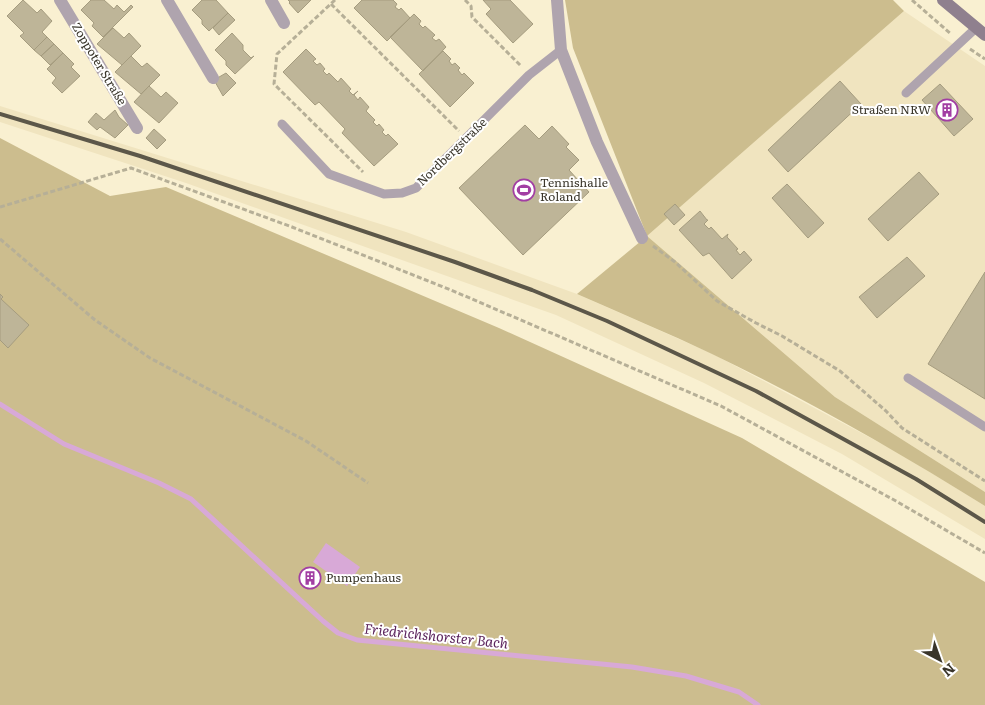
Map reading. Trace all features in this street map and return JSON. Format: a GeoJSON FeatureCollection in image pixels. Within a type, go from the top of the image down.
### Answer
{"type":"FeatureCollection","features":[{"type":"Feature","properties":{"kind":"main road"},"geometry":{"type":"LineString","coordinates":[[942,0],[980,32]]}},
{"type":"Feature","properties":{"kind":"street","name":"Zoppoter Straße"},"geometry":{"type":"LineString","coordinates":[[60,0],[138,128]]}},
{"type":"Feature","properties":{"kind":"street"},"geometry":{"type":"LineString","coordinates":[[167,0],[213,78]]}},
{"type":"Feature","properties":{"kind":"street"},"geometry":{"type":"LineString","coordinates":[[271,0],[284,23]]}},
{"type":"Feature","properties":{"kind":"street"},"geometry":{"type":"LineString","coordinates":[[557,0],[561,50],[597,142],[642,238]]}},
{"type":"Feature","properties":{"kind":"lane"},"geometry":{"type":"LineString","coordinates":[[906,93],[962,43],[980,32]]}},
{"type":"Feature","properties":{"kind":"lane","name":"Nordbergstraße"},"geometry":{"type":"LineString","coordinates":[[282,124],[329,174],[384,194],[402,193],[416,188],[529,75],[561,50]]}},
{"type":"Feature","properties":{"kind":"lane"},"geometry":{"type":"LineString","coordinates":[[908,378],[985,427]]}},
{"type":"Feature","properties":{"kind":"path"},"geometry":{"type":"LineString","coordinates":[[335,0],[277,54],[274,84],[368,178],[370,189]]}},
{"type":"Feature","properties":{"kind":"path"},"geometry":{"type":"LineString","coordinates":[[465,0],[471,6],[472,17],[529,75]]}},
{"type":"Feature","properties":{"kind":"path"},"geometry":{"type":"LineString","coordinates":[[912,0],[962,43],[985,59]]}},
{"type":"Feature","properties":{"kind":"path"},"geometry":{"type":"LineString","coordinates":[[331,4],[466,139]]}},
{"type":"Feature","properties":{"kind":"path"},"geometry":{"type":"LineString","coordinates":[[0,207],[131,168],[292,227],[451,290],[721,406],[896,501],[985,553]]}},
{"type":"Feature","properties":{"kind":"path"},"geometry":{"type":"LineString","coordinates":[[642,238],[675,262],[717,301],[782,336],[840,371],[886,411],[902,428],[985,481]]}},
{"type":"Feature","properties":{"kind":"path"},"geometry":{"type":"LineString","coordinates":[[0,239],[96,320],[150,358],[306,442],[368,483]]}},
{"type":"Feature","properties":{"kind":"shaded area"},"geometry":{"type":"Polygon","coordinates":[[[565,0],[893,0],[904,11],[647,236],[573,48],[565,0]]]}},
{"type":"Feature","properties":{"kind":"shaded area"},"geometry":{"type":"Polygon","coordinates":[[[904,11],[985,66],[985,492],[835,397],[647,236],[904,11]]]}},
{"type":"Feature","properties":{"kind":"shaded area"},"geometry":{"type":"Polygon","coordinates":[[[0,106],[406,232],[577,294],[713,354],[899,453],[985,506],[985,539],[842,454],[704,383],[556,315],[186,183],[0,122],[0,106]]]}},
{"type":"Feature","properties":{"kind":"shaded area"},"geometry":{"type":"Polygon","coordinates":[[[0,138],[110,196],[166,187],[499,328],[742,438],[985,582],[985,705],[0,705],[0,138]]]}},
{"type":"Feature","properties":{"kind":"shaded area"},"geometry":{"type":"Polygon","coordinates":[[[647,236],[835,397],[985,492],[985,506],[918,465],[782,389],[695,346],[577,294],[647,236]]]}},
{"type":"Feature","properties":{"kind":"shaded area"},"geometry":{"type":"Polygon","coordinates":[[[326,543],[360,567],[347,586],[313,562],[326,543]]]}},
{"type":"Feature","properties":{"kind":"building"},"geometry":{"type":"Polygon","coordinates":[[[23,0],[37,13],[41,9],[52,21],[42,32],[47,37],[34,50],[20,36],[24,33],[7,16],[23,0]]]}},
{"type":"Feature","properties":{"kind":"building"},"geometry":{"type":"Polygon","coordinates":[[[91,0],[104,0],[114,9],[117,5],[124,12],[131,5],[133,7],[103,37],[92,26],[94,23],[81,10],[91,0]]]}},
{"type":"Feature","properties":{"kind":"building"},"geometry":{"type":"Polygon","coordinates":[[[202,0],[216,0],[228,13],[209,31],[192,10],[202,0]]]}},
{"type":"Feature","properties":{"kind":"building"},"geometry":{"type":"Polygon","coordinates":[[[288,0],[311,0],[298,13],[288,0]]]}},
{"type":"Feature","properties":{"kind":"building"},"geometry":{"type":"Polygon","coordinates":[[[362,0],[393,0],[397,4],[395,7],[399,10],[401,8],[410,18],[387,41],[354,8],[362,0]]]}},
{"type":"Feature","properties":{"kind":"building"},"geometry":{"type":"Polygon","coordinates":[[[483,0],[510,0],[533,24],[513,43],[486,14],[491,9],[483,0]]]}},
{"type":"Feature","properties":{"kind":"building"},"geometry":{"type":"Polygon","coordinates":[[[228,13],[235,20],[219,35],[213,28],[228,13]]]}},
{"type":"Feature","properties":{"kind":"building"},"geometry":{"type":"Polygon","coordinates":[[[414,14],[421,21],[419,24],[423,28],[425,26],[435,35],[432,38],[436,41],[439,39],[446,47],[423,71],[390,37],[414,14]]]}},
{"type":"Feature","properties":{"kind":"building"},"geometry":{"type":"Polygon","coordinates":[[[113,28],[124,38],[129,33],[141,46],[122,65],[97,44],[113,28]]]}},
{"type":"Feature","properties":{"kind":"building"},"geometry":{"type":"Polygon","coordinates":[[[232,33],[243,45],[243,50],[251,58],[254,56],[235,74],[215,50],[232,33]]]}},
{"type":"Feature","properties":{"kind":"building"},"geometry":{"type":"Polygon","coordinates":[[[47,37],[54,44],[41,56],[34,50],[47,37]]]}},
{"type":"Feature","properties":{"kind":"building"},"geometry":{"type":"Polygon","coordinates":[[[54,44],[63,53],[50,65],[41,56],[54,44]]]}},
{"type":"Feature","properties":{"kind":"building"},"geometry":{"type":"Polygon","coordinates":[[[306,49],[316,59],[313,61],[317,65],[320,63],[325,69],[323,71],[327,75],[329,73],[338,82],[341,78],[351,89],[349,91],[353,95],[358,91],[354,95],[358,100],[360,97],[369,107],[366,111],[375,120],[373,122],[377,126],[379,124],[384,130],[382,132],[386,136],[388,134],[398,144],[374,166],[342,133],[345,129],[319,102],[315,105],[283,72],[306,49]]]}},
{"type":"Feature","properties":{"kind":"building"},"geometry":{"type":"Polygon","coordinates":[[[443,51],[451,59],[449,61],[452,65],[455,63],[460,68],[458,70],[462,75],[464,73],[474,83],[450,107],[419,74],[443,51]]]}},
{"type":"Feature","properties":{"kind":"building"},"geometry":{"type":"Polygon","coordinates":[[[63,53],[74,64],[71,67],[80,76],[62,93],[52,83],[56,78],[47,69],[63,53]]]}},
{"type":"Feature","properties":{"kind":"building"},"geometry":{"type":"Polygon","coordinates":[[[131,56],[142,67],[147,63],[160,75],[141,94],[115,72],[131,56]]]}},
{"type":"Feature","properties":{"kind":"building"},"geometry":{"type":"Polygon","coordinates":[[[226,73],[236,83],[223,96],[214,80],[226,73]]]}},
{"type":"Feature","properties":{"kind":"building"},"geometry":{"type":"Polygon","coordinates":[[[840,81],[861,104],[788,172],[768,150],[840,81]]]}},
{"type":"Feature","properties":{"kind":"building","name":"Straßen NRW"},"geometry":{"type":"Polygon","coordinates":[[[940,84],[973,119],[954,136],[922,100],[940,84]]]}},
{"type":"Feature","properties":{"kind":"building"},"geometry":{"type":"Polygon","coordinates":[[[149,86],[161,97],[166,92],[178,103],[159,123],[134,102],[149,86]]]}},
{"type":"Feature","properties":{"kind":"building"},"geometry":{"type":"Polygon","coordinates":[[[115,110],[119,117],[128,125],[115,138],[100,127],[97,130],[88,122],[96,113],[104,120],[115,110]]]}},
{"type":"Feature","properties":{"kind":"building","name":"Tennishalle Roland"},"geometry":{"type":"Polygon","coordinates":[[[525,125],[539,139],[552,126],[569,144],[566,147],[579,160],[569,170],[589,192],[523,255],[459,188],[525,125]]]}},
{"type":"Feature","properties":{"kind":"building"},"geometry":{"type":"Polygon","coordinates":[[[154,129],[166,140],[157,149],[146,138],[154,129]]]}},
{"type":"Feature","properties":{"kind":"building"},"geometry":{"type":"Polygon","coordinates":[[[919,172],[939,194],[888,241],[868,219],[919,172]]]}},
{"type":"Feature","properties":{"kind":"building"},"geometry":{"type":"Polygon","coordinates":[[[787,184],[824,223],[808,238],[772,198],[787,184]]]}},
{"type":"Feature","properties":{"kind":"building"},"geometry":{"type":"Polygon","coordinates":[[[675,204],[685,215],[674,225],[664,214],[675,204]]]}},
{"type":"Feature","properties":{"kind":"building"},"geometry":{"type":"Polygon","coordinates":[[[700,211],[708,220],[704,224],[709,229],[711,227],[722,239],[728,234],[727,237],[738,249],[736,250],[740,255],[744,251],[752,260],[732,279],[709,253],[703,256],[679,230],[700,211]]]}},
{"type":"Feature","properties":{"kind":"building"},"geometry":{"type":"Polygon","coordinates":[[[907,257],[925,276],[877,318],[859,297],[907,257]]]}},
{"type":"Feature","properties":{"kind":"building"},"geometry":{"type":"Polygon","coordinates":[[[985,272],[985,399],[928,364],[985,272]]]}},
{"type":"Feature","properties":{"kind":"building"},"geometry":{"type":"Polygon","coordinates":[[[0,294],[3,297],[1,299],[29,325],[8,348],[0,340],[0,294]]]}},
{"type":"Feature","properties":{"kind":"building","name":"Pumpenhaus"},"geometry":{"type":"Polygon","coordinates":[[[310,569],[319,576],[311,587],[302,580],[310,569]]]}},
{"type":"Feature","properties":{"kind":"waterway","name":"Friedrichshorster Bach"},"geometry":{"type":"LineString","coordinates":[[0,404],[64,444],[159,483],[191,499],[338,633],[357,640],[632,667],[686,676],[739,692],[758,705]]}},
{"type":"Feature","properties":{"kind":"railway"},"geometry":{"type":"LineString","coordinates":[[0,114],[140,156],[455,262],[532,290],[607,321],[756,391],[916,479],[985,522]]}},
{"type":"Feature","properties":{"kind":"place","name":"Straßen NRW"},"geometry":{"type":"Point","coordinates":[947,110]}},
{"type":"Feature","properties":{"kind":"place","name":"Tennishalle Roland"},"geometry":{"type":"Point","coordinates":[524,190]}},
{"type":"Feature","properties":{"kind":"place","name":"Pumpenhaus"},"geometry":{"type":"Point","coordinates":[310,578]}}]}
